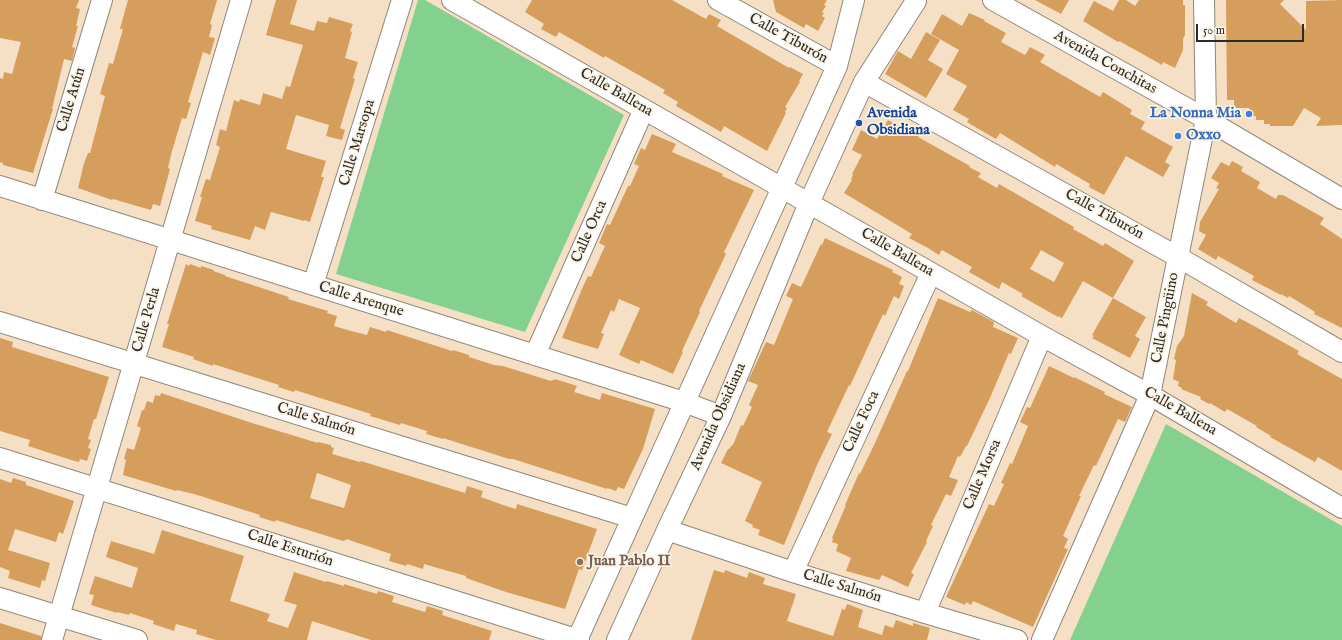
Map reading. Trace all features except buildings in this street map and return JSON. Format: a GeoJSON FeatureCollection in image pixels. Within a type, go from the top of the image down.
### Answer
{"type":"FeatureCollection","features":[{"type":"Feature","properties":{"kind":"street","name":"Calle Atún"},"geometry":{"type":"LineString","coordinates":[[42,200],[102,0]]}},
{"type":"Feature","properties":{"kind":"street","name":"Calle Perla"},"geometry":{"type":"LineString","coordinates":[[52,640],[241,0]]}},
{"type":"Feature","properties":{"kind":"street","name":"Calle Marsopa"},"geometry":{"type":"LineString","coordinates":[[313,285],[402,0]]}},
{"type":"Feature","properties":{"kind":"street","name":"Calle Ballena"},"geometry":{"type":"LineString","coordinates":[[452,0],[1042,336],[1150,395],[1342,508]]}},
{"type":"Feature","properties":{"kind":"street","name":"Calle Tiburón"},"geometry":{"type":"LineString","coordinates":[[718,0],[837,66]]}},
{"type":"Feature","properties":{"kind":"street"},"geometry":{"type":"LineString","coordinates":[[578,640],[781,187],[837,66],[854,0]]}},
{"type":"Feature","properties":{"kind":"street"},"geometry":{"type":"LineString","coordinates":[[896,0],[918,0]]}},
{"type":"Feature","properties":{"kind":"street","name":"Avenida Obsidiana"},"geometry":{"type":"LineString","coordinates":[[617,640],[721,416],[809,203],[864,82],[918,0]]}},
{"type":"Feature","properties":{"kind":"street","name":"Avenida Conchitas"},"geometry":{"type":"LineString","coordinates":[[993,0],[1206,119],[1342,199]]}},
{"type":"Feature","properties":{"kind":"street","name":"Calle Pingüino"},"geometry":{"type":"LineString","coordinates":[[1042,640],[1150,395],[1206,119],[1204,0]]}},
{"type":"Feature","properties":{"kind":"street","name":"Calle Tiburón"},"geometry":{"type":"LineString","coordinates":[[864,82],[1178,257],[1342,352]]}},
{"type":"Feature","properties":{"kind":"street","name":"Calle Orca"},"geometry":{"type":"LineString","coordinates":[[535,355],[644,109]]}},
{"type":"Feature","properties":{"kind":"street","name":"Calle Arenque"},"geometry":{"type":"LineString","coordinates":[[0,186],[684,402],[721,416]]}},
{"type":"Feature","properties":{"kind":"street","name":"Calle Foca"},"geometry":{"type":"LineString","coordinates":[[793,572],[931,272]]}},
{"type":"Feature","properties":{"kind":"street","name":"Calle Salmón"},"geometry":{"type":"LineString","coordinates":[[0,322],[632,518]]}},
{"type":"Feature","properties":{"kind":"street","name":"Calle Morsa"},"geometry":{"type":"LineString","coordinates":[[924,614],[1042,336]]}},
{"type":"Feature","properties":{"kind":"street","name":"Calle Esturión"},"geometry":{"type":"LineString","coordinates":[[0,458],[578,640]]}},
{"type":"Feature","properties":{"kind":"street","name":"Calle Salmón"},"geometry":{"type":"LineString","coordinates":[[667,530],[924,614],[1018,640]]}},
{"type":"Feature","properties":{"kind":"street"},"geometry":{"type":"LineString","coordinates":[[0,598],[137,640]]}},
{"type":"Feature","properties":{"kind":"green space"},"geometry":{"type":"Polygon","coordinates":[[[418,0],[425,0],[624,115],[525,332],[336,274],[418,0]]]}},
{"type":"Feature","properties":{"kind":"green space"},"geometry":{"type":"Polygon","coordinates":[[[1166,424],[1342,526],[1342,640],[1070,640],[1166,424]]]}},
{"type":"Feature","properties":{"kind":"place","name":"La Nonna Mia"},"geometry":{"type":"Point","coordinates":[1249,114]}},
{"type":"Feature","properties":{"kind":"place","name":"Avenida Obsidiana"},"geometry":{"type":"Point","coordinates":[859,123]}},
{"type":"Feature","properties":{"kind":"place","name":"Oxxo"},"geometry":{"type":"Point","coordinates":[1178,136]}},
{"type":"Feature","properties":{"kind":"place","name":"Juan Pablo II"},"geometry":{"type":"Point","coordinates":[580,562]}}]}
